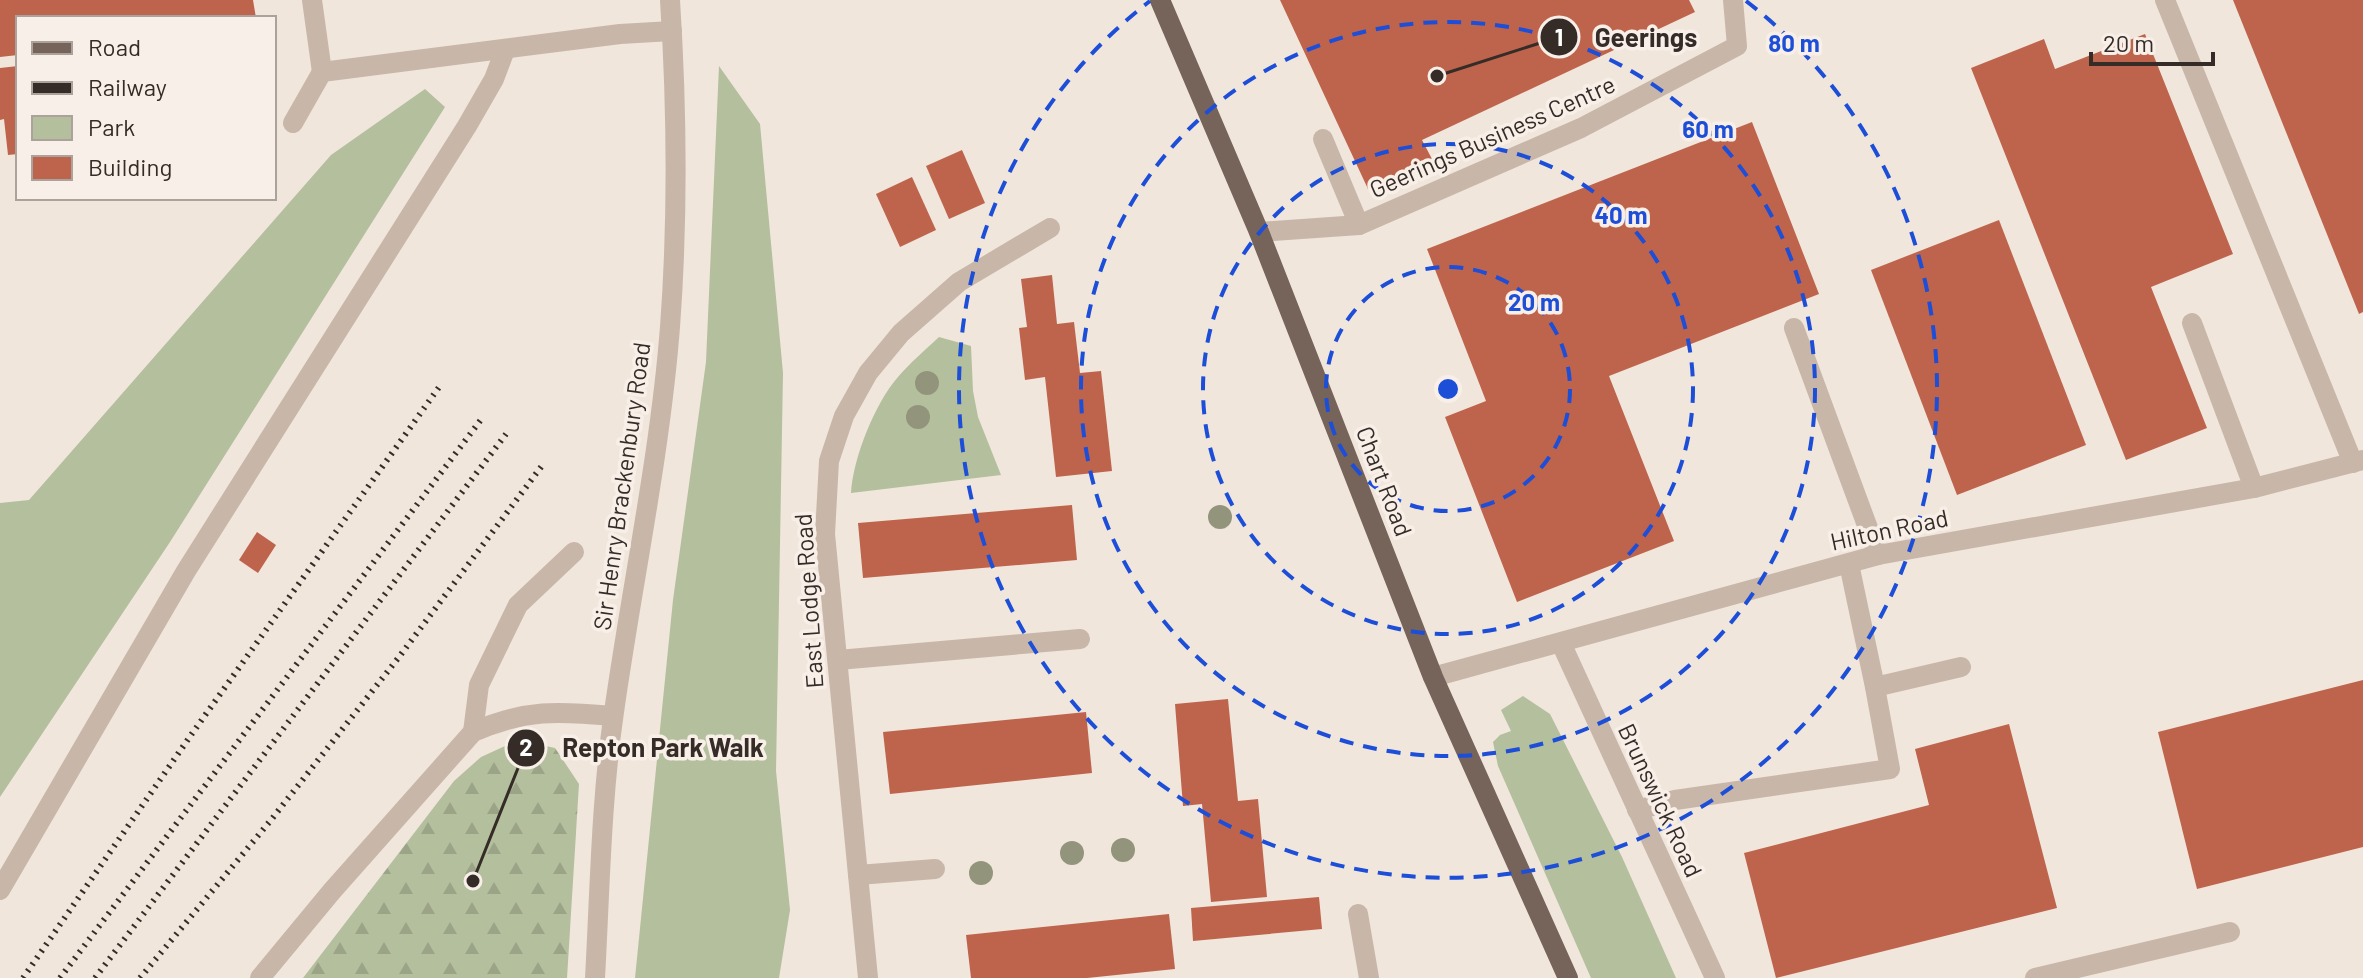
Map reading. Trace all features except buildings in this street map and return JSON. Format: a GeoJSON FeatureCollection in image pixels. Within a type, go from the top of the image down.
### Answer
{"type":"FeatureCollection","features":[{"type":"Feature","properties":{"kind":"main road","name":"Chart Road"},"geometry":{"type":"LineString","coordinates":[[1160,0],[1259,232],[1433,677],[1568,978]]}},
{"type":"Feature","properties":{"kind":"street"},"geometry":{"type":"LineString","coordinates":[[293,123],[322,72],[312,0]]}},
{"type":"Feature","properties":{"kind":"street","name":"Sir Henry Brackenbury Road"},"geometry":{"type":"LineString","coordinates":[[595,978],[603,825],[613,716],[662,401],[670,329],[675,237],[670,0]]}},
{"type":"Feature","properties":{"kind":"street","name":"Geerings Business Centre"},"geometry":{"type":"LineString","coordinates":[[1259,232],[1359,225],[1581,128],[1737,46],[1733,0]]}},
{"type":"Feature","properties":{"kind":"street"},"geometry":{"type":"LineString","coordinates":[[2165,0],[2358,461]]}},
{"type":"Feature","properties":{"kind":"street"},"geometry":{"type":"LineString","coordinates":[[322,72],[620,34],[672,31]]}},
{"type":"Feature","properties":{"kind":"street"},"geometry":{"type":"LineString","coordinates":[[0,890],[186,571],[467,126],[494,79],[505,50]]}},
{"type":"Feature","properties":{"kind":"street"},"geometry":{"type":"LineString","coordinates":[[1323,139],[1359,225]]}},
{"type":"Feature","properties":{"kind":"street","name":"East Lodge Road"},"geometry":{"type":"LineString","coordinates":[[868,978],[825,534],[829,461],[844,416],[868,373],[901,333],[959,282],[1050,228]]}},
{"type":"Feature","properties":{"kind":"street"},"geometry":{"type":"LineString","coordinates":[[2192,323],[2254,488]]}},
{"type":"Feature","properties":{"kind":"street"},"geometry":{"type":"LineString","coordinates":[[1794,328],[1878,555]]}},
{"type":"Feature","properties":{"kind":"street","name":"Hilton Road"},"geometry":{"type":"LineString","coordinates":[[1433,677],[1878,555],[2254,488],[2358,461]]}},
{"type":"Feature","properties":{"kind":"street"},"geometry":{"type":"LineString","coordinates":[[473,732],[479,685],[518,605],[574,552]]}},
{"type":"Feature","properties":{"kind":"street"},"geometry":{"type":"LineString","coordinates":[[1637,810],[1675,800],[1890,769],[1849,564]]}},
{"type":"Feature","properties":{"kind":"street"},"geometry":{"type":"LineString","coordinates":[[838,660],[1080,639]]}},
{"type":"Feature","properties":{"kind":"street","name":"Brunswick Road"},"geometry":{"type":"LineString","coordinates":[[1561,643],[1715,978]]}},
{"type":"Feature","properties":{"kind":"street"},"geometry":{"type":"LineString","coordinates":[[1875,687],[1961,667]]}},
{"type":"Feature","properties":{"kind":"street"},"geometry":{"type":"LineString","coordinates":[[260,978],[332,891],[473,732],[530,713],[613,716]]}},
{"type":"Feature","properties":{"kind":"street"},"geometry":{"type":"LineString","coordinates":[[858,875],[935,869]]}},
{"type":"Feature","properties":{"kind":"street"},"geometry":{"type":"LineString","coordinates":[[1358,914],[1369,978]]}},
{"type":"Feature","properties":{"kind":"street"},"geometry":{"type":"LineString","coordinates":[[2035,978],[2230,932]]}},
{"type":"Feature","properties":{"kind":"green space"},"geometry":{"type":"Polygon","coordinates":[[[719,66],[760,124],[783,373],[776,771],[790,910],[779,978],[635,978],[673,600],[706,362],[719,66]]]}},
{"type":"Feature","properties":{"kind":"green space"},"geometry":{"type":"Polygon","coordinates":[[[425,89],[445,107],[170,542],[0,797],[0,503],[29,500],[331,155],[425,89]]]}},
{"type":"Feature","properties":{"kind":"green space"},"geometry":{"type":"Polygon","coordinates":[[[939,337],[971,346],[973,391],[978,417],[1001,475],[851,493],[861,448],[881,401],[903,372],[939,337]]]}},
{"type":"Feature","properties":{"kind":"green space"},"geometry":{"type":"Polygon","coordinates":[[[1523,696],[1550,714],[1622,857],[1676,978],[1591,978],[1498,766],[1493,742],[1511,731],[1501,710],[1523,696]]]}},
{"type":"Feature","properties":{"kind":"green space"},"geometry":{"type":"Polygon","coordinates":[[[518,740],[555,748],[579,784],[567,978],[303,978],[454,781],[481,757],[518,740]]]}},
{"type":"Feature","properties":{"kind":"railway"},"geometry":{"type":"LineString","coordinates":[[23,978],[191,735],[442,383]]}},
{"type":"Feature","properties":{"kind":"railway"},"geometry":{"type":"LineString","coordinates":[[60,978],[483,417]]}},
{"type":"Feature","properties":{"kind":"railway"},"geometry":{"type":"LineString","coordinates":[[95,978],[506,434]]}},
{"type":"Feature","properties":{"kind":"railway"},"geometry":{"type":"LineString","coordinates":[[140,978],[271,820],[399,657],[544,463]]}},
{"type":"Feature","properties":{"kind":"place","name":"Geerings"},"geometry":{"type":"Point","coordinates":[1437,76]}},
{"type":"Feature","properties":{"kind":"place","name":"Repton Park Walk"},"geometry":{"type":"Point","coordinates":[473,881]}}]}
